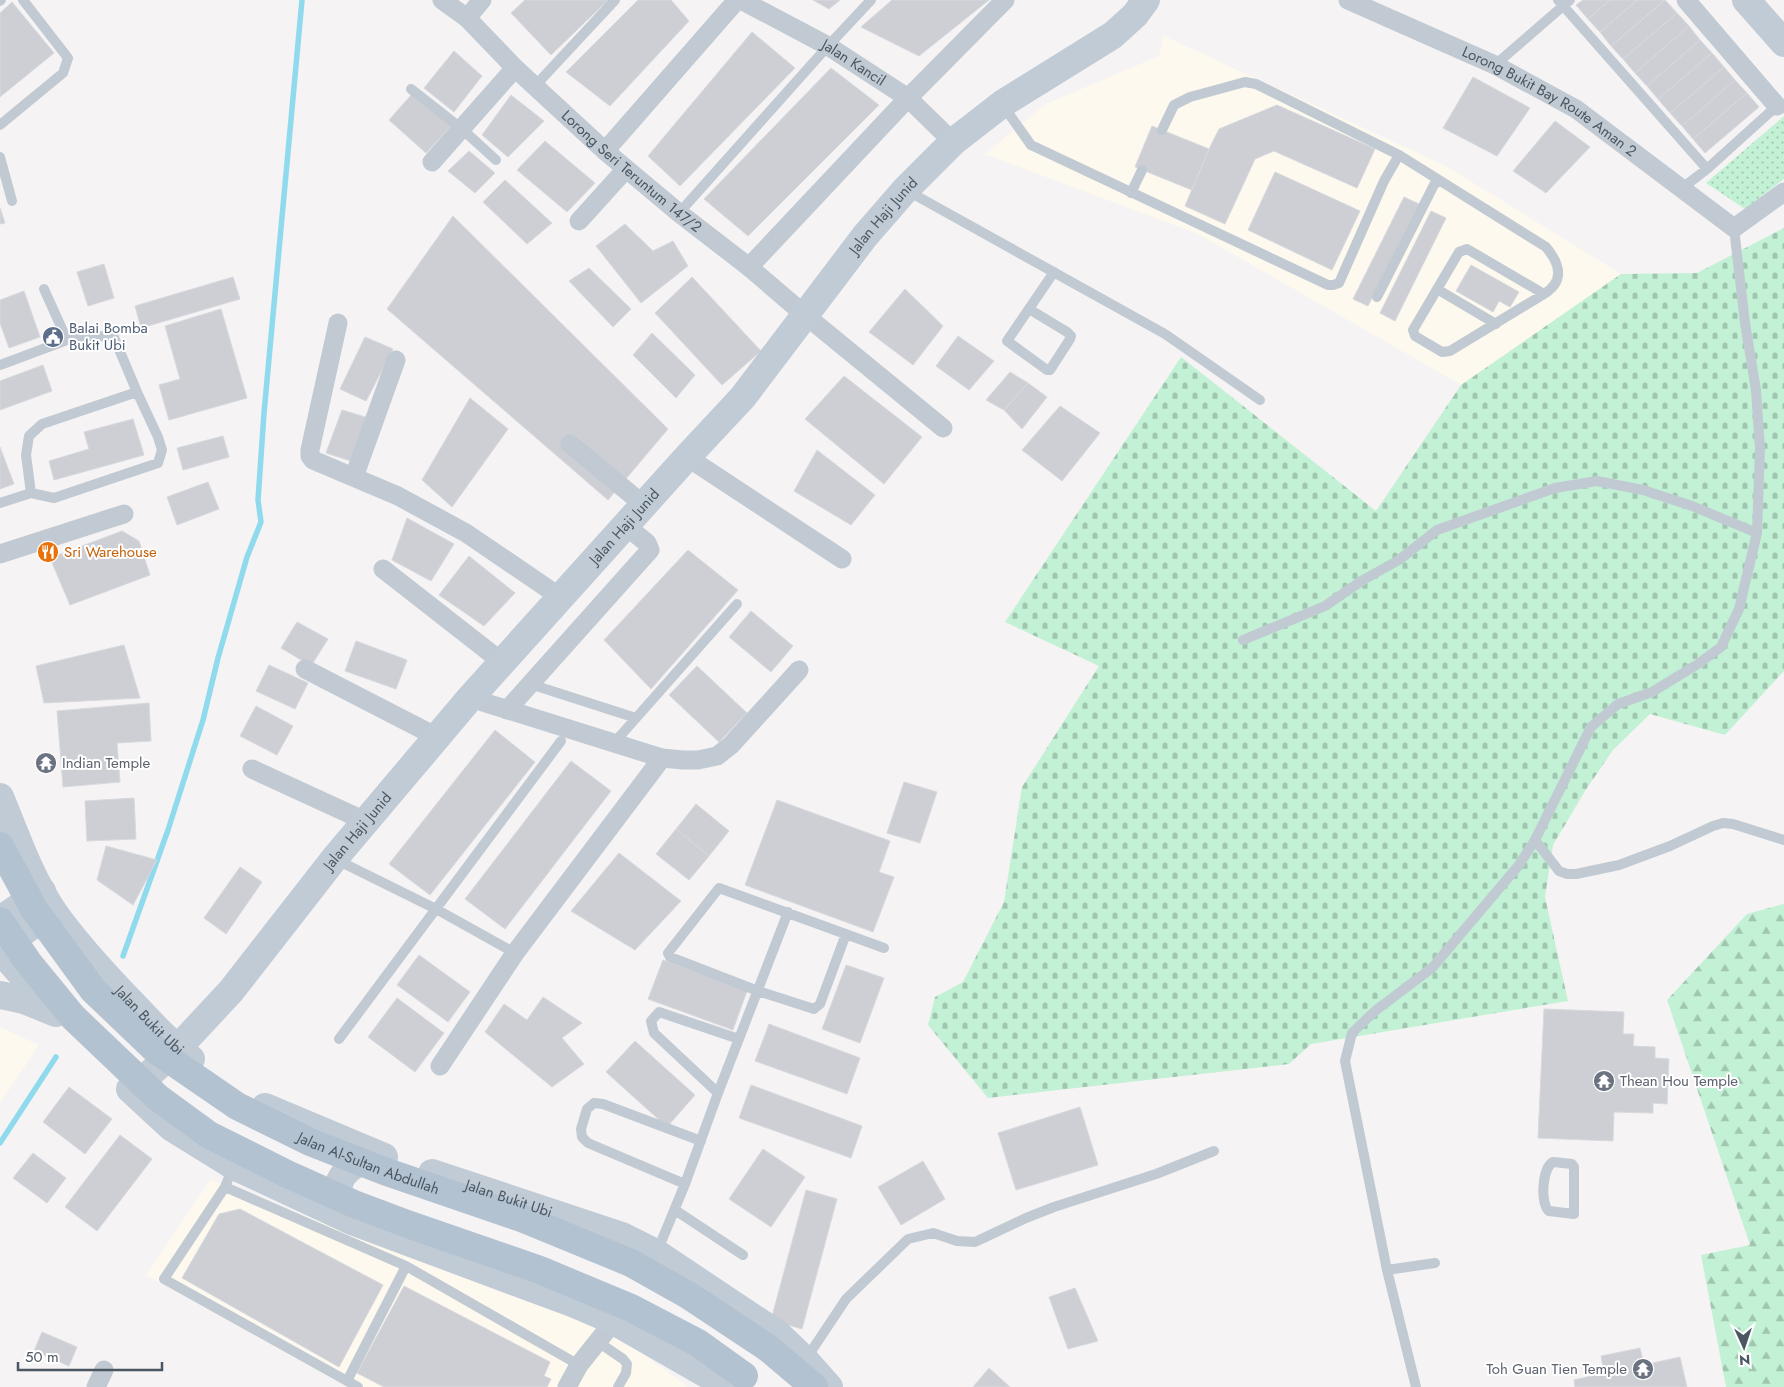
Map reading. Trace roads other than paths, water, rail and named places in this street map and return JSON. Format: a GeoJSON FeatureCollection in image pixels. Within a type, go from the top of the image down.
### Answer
{"type":"FeatureCollection","features":[{"type":"Feature","properties":{"kind":"main road","name":"Jalan Al-Sultan Abdullah"},"geometry":{"type":"LineString","coordinates":[[0,846],[34,909],[93,990],[157,1051],[237,1106],[310,1142],[384,1171],[524,1219],[631,1263],[688,1295],[768,1348],[814,1387]]}},
{"type":"Feature","properties":{"kind":"main road"},"geometry":{"type":"LineString","coordinates":[[0,921],[28,962],[73,1018],[157,1097],[209,1136],[354,1204],[540,1270],[631,1308],[698,1343],[743,1383]]}},
{"type":"Feature","properties":{"kind":"street","name":"Lorong Seri Teruntum 147/2"},"geometry":{"type":"LineString","coordinates":[[442,0],[467,18],[515,68],[626,169],[749,267],[943,428]]}},
{"type":"Feature","properties":{"kind":"street"},"geometry":{"type":"LineString","coordinates":[[467,18],[482,0]]}},
{"type":"Feature","properties":{"kind":"street"},"geometry":{"type":"LineString","coordinates":[[605,151],[737,0]]}},
{"type":"Feature","properties":{"kind":"street","name":"Jalan Kancil"},"geometry":{"type":"LineString","coordinates":[[741,0],[828,46],[908,98],[953,142]]}},
{"type":"Feature","properties":{"kind":"street"},"geometry":{"type":"LineString","coordinates":[[749,267],[908,98],[1005,0]]}},
{"type":"Feature","properties":{"kind":"street","name":"Jalan Haji Junid"},"geometry":{"type":"LineString","coordinates":[[132,1090],[176,1049],[231,991],[334,858],[470,698],[687,456],[743,397],[865,236],[905,190],[953,142],[1002,104],[1113,36],[1146,0]]}},
{"type":"Feature","properties":{"kind":"street","name":"Lorong Bukit Bay Route Aman 2"},"geometry":{"type":"LineString","coordinates":[[1349,0],[1495,65],[1576,109],[1734,228]]}},
{"type":"Feature","properties":{"kind":"street"},"geometry":{"type":"LineString","coordinates":[[1686,0],[1781,103]]}},
{"type":"Feature","properties":{"kind":"street"},"geometry":{"type":"LineString","coordinates":[[1746,0],[1784,43]]}},
{"type":"Feature","properties":{"kind":"street"},"geometry":{"type":"LineString","coordinates":[[432,162],[515,68]]}},
{"type":"Feature","properties":{"kind":"street"},"geometry":{"type":"LineString","coordinates":[[579,221],[626,169]]}},
{"type":"Feature","properties":{"kind":"street"},"geometry":{"type":"LineString","coordinates":[[1734,228],[1784,192]]}},
{"type":"Feature","properties":{"kind":"street"},"geometry":{"type":"LineString","coordinates":[[338,323],[310,456],[313,460],[398,496],[466,533],[560,597]]}},
{"type":"Feature","properties":{"kind":"street"},"geometry":{"type":"LineString","coordinates":[[354,477],[396,360]]}},
{"type":"Feature","properties":{"kind":"street"},"geometry":{"type":"LineString","coordinates":[[570,444],[644,505]]}},
{"type":"Feature","properties":{"kind":"street"},"geometry":{"type":"LineString","coordinates":[[687,456],[842,559]]}},
{"type":"Feature","properties":{"kind":"street"},"geometry":{"type":"LineString","coordinates":[[0,554],[124,514]]}},
{"type":"Feature","properties":{"kind":"street"},"geometry":{"type":"LineString","coordinates":[[507,710],[650,550],[648,543],[626,526]]}},
{"type":"Feature","properties":{"kind":"street"},"geometry":{"type":"LineString","coordinates":[[383,569],[502,662]]}},
{"type":"Feature","properties":{"kind":"street"},"geometry":{"type":"LineString","coordinates":[[305,669],[437,737]]}},
{"type":"Feature","properties":{"kind":"street"},"geometry":{"type":"LineString","coordinates":[[470,698],[662,758],[698,760],[717,756],[730,745],[799,670]]}},
{"type":"Feature","properties":{"kind":"street"},"geometry":{"type":"LineString","coordinates":[[440,1066],[515,953],[662,758]]}},
{"type":"Feature","properties":{"kind":"street"},"geometry":{"type":"LineString","coordinates":[[252,769],[365,821]]}},
{"type":"Feature","properties":{"kind":"street","name":"Jalan Bukit Ubi"},"geometry":{"type":"LineString","coordinates":[[0,797],[23,854],[48,901],[86,952],[176,1049],[221,1082],[259,1104],[382,1157],[622,1236],[656,1253],[779,1335],[829,1387]]}},
{"type":"Feature","properties":{"kind":"street"},"geometry":{"type":"LineString","coordinates":[[0,921],[48,901]]}},
{"type":"Feature","properties":{"kind":"street"},"geometry":{"type":"LineString","coordinates":[[48,901],[0,949],[56,1013],[132,1090],[171,1127],[229,1177],[572,1303],[606,1331],[743,1383]]}},
{"type":"Feature","properties":{"kind":"street"},"geometry":{"type":"LineString","coordinates":[[147,1019],[161,1022],[183,1018],[231,991]]}},
{"type":"Feature","properties":{"kind":"street"},"geometry":{"type":"LineString","coordinates":[[0,995],[24,1000],[56,1013]]}},
{"type":"Feature","properties":{"kind":"street"},"geometry":{"type":"LineString","coordinates":[[354,1222],[342,1207],[339,1188],[343,1173],[355,1164],[382,1157]]}},
{"type":"Feature","properties":{"kind":"street"},"geometry":{"type":"LineString","coordinates":[[567,1387],[579,1366],[606,1331]]}},
{"type":"Feature","properties":{"kind":"street"},"geometry":{"type":"LineString","coordinates":[[96,1387],[104,1370]]}},
{"type":"Feature","properties":{"kind":"lane"},"geometry":{"type":"LineString","coordinates":[[0,125],[63,73],[68,58],[24,0]]}},
{"type":"Feature","properties":{"kind":"lane"},"geometry":{"type":"LineString","coordinates":[[535,86],[615,0]]}},
{"type":"Feature","properties":{"kind":"lane"},"geometry":{"type":"LineString","coordinates":[[679,213],[871,0]]}},
{"type":"Feature","properties":{"kind":"lane"},"geometry":{"type":"LineString","coordinates":[[1495,65],[1564,2],[1707,169]]}},
{"type":"Feature","properties":{"kind":"lane"},"geometry":{"type":"LineString","coordinates":[[1162,130],[1174,105],[1190,97],[1246,82],[1256,84],[1399,155],[1546,247],[1554,257],[1558,269],[1558,279],[1553,289],[1496,324],[1446,352],[1442,352],[1415,336],[1413,330],[1459,252],[1466,249],[1544,294]]}},
{"type":"Feature","properties":{"kind":"lane"},"geometry":{"type":"LineString","coordinates":[[411,89],[462,129],[496,160]]}},
{"type":"Feature","properties":{"kind":"lane"},"geometry":{"type":"LineString","coordinates":[[1682,189],[1781,103]]}},
{"type":"Feature","properties":{"kind":"lane"},"geometry":{"type":"LineString","coordinates":[[1002,104],[1031,146],[1319,281],[1333,285],[1339,283],[1384,181],[1399,155]]}},
{"type":"Feature","properties":{"kind":"lane"},"geometry":{"type":"LineString","coordinates":[[0,157],[12,201]]}},
{"type":"Feature","properties":{"kind":"lane"},"geometry":{"type":"LineString","coordinates":[[1131,192],[1142,170]]}},
{"type":"Feature","properties":{"kind":"lane"},"geometry":{"type":"LineString","coordinates":[[1377,298],[1437,179]]}},
{"type":"Feature","properties":{"kind":"lane"},"geometry":{"type":"LineString","coordinates":[[905,190],[1165,334],[1260,400]]}},
{"type":"Feature","properties":{"kind":"lane"},"geometry":{"type":"LineString","coordinates":[[1416,1387],[1387,1270],[1345,1061],[1352,1033],[1375,1011],[1432,968],[1519,865],[1535,840],[1591,728],[1618,704],[1652,692],[1698,664],[1721,647],[1739,609],[1757,533],[1760,448],[1756,390],[1745,323],[1734,228]]}},
{"type":"Feature","properties":{"kind":"lane"},"geometry":{"type":"LineString","coordinates":[[1029,309],[1067,332],[1070,336],[1070,339],[1050,370],[1047,370],[1007,343],[1007,340],[1054,272]]}},
{"type":"Feature","properties":{"kind":"lane"},"geometry":{"type":"LineString","coordinates":[[44,289],[67,340]]}},
{"type":"Feature","properties":{"kind":"lane"},"geometry":{"type":"LineString","coordinates":[[1437,289],[1496,324]]}},
{"type":"Feature","properties":{"kind":"lane"},"geometry":{"type":"LineString","coordinates":[[0,365],[67,340],[112,335],[158,437],[162,450],[158,463],[54,498],[31,493],[0,503]]}},
{"type":"Feature","properties":{"kind":"lane"},"geometry":{"type":"LineString","coordinates":[[31,493],[26,455],[29,436],[42,424],[137,392]]}},
{"type":"Feature","properties":{"kind":"lane"},"geometry":{"type":"LineString","coordinates":[[1243,640],[1325,606],[1363,580],[1399,560],[1437,530],[1555,488],[1597,481],[1643,490],[1692,506],[1757,533]]}},
{"type":"Feature","properties":{"kind":"lane"},"geometry":{"type":"LineString","coordinates":[[613,744],[737,604]]}},
{"type":"Feature","properties":{"kind":"lane"},"geometry":{"type":"LineString","coordinates":[[530,684],[636,718]]}},
{"type":"Feature","properties":{"kind":"lane"},"geometry":{"type":"LineString","coordinates":[[339,1039],[561,741]]}},
{"type":"Feature","properties":{"kind":"lane"},"geometry":{"type":"LineString","coordinates":[[1535,840],[1559,871],[1567,874],[1576,874],[1619,865],[1723,823],[1733,824],[1784,840]]}},
{"type":"Feature","properties":{"kind":"lane"},"geometry":{"type":"LineString","coordinates":[[334,858],[436,909],[515,953]]}},
{"type":"Feature","properties":{"kind":"lane"},"geometry":{"type":"LineString","coordinates":[[846,934],[820,1004],[814,1009],[670,957],[668,953],[719,888],[788,912],[884,948]]}},
{"type":"Feature","properties":{"kind":"lane"},"geometry":{"type":"LineString","coordinates":[[656,1253],[675,1210],[788,912]]}},
{"type":"Feature","properties":{"kind":"lane"},"geometry":{"type":"LineString","coordinates":[[718,1093],[654,1033],[651,1021],[659,1012],[739,1039]]}},
{"type":"Feature","properties":{"kind":"lane"},"geometry":{"type":"LineString","coordinates":[[685,1184],[588,1143],[582,1137],[581,1129],[587,1109],[594,1104],[603,1104],[701,1141]]}},
{"type":"Feature","properties":{"kind":"lane"},"geometry":{"type":"LineString","coordinates":[[805,1360],[846,1299],[908,1239],[933,1233],[957,1241],[975,1242],[1054,1207],[1156,1174],[1214,1150]]}},
{"type":"Feature","properties":{"kind":"lane"},"geometry":{"type":"LineString","coordinates":[[1553,1162],[1572,1164],[1574,1167],[1574,1214],[1549,1212],[1546,1210],[1544,1204],[1546,1171],[1549,1164],[1553,1162]]}},
{"type":"Feature","properties":{"kind":"lane"},"geometry":{"type":"LineString","coordinates":[[358,1387],[164,1279],[229,1177],[406,1266],[579,1366]]}},
{"type":"Feature","properties":{"kind":"lane"},"geometry":{"type":"LineString","coordinates":[[675,1210],[743,1255]]}},
{"type":"Feature","properties":{"kind":"lane"},"geometry":{"type":"LineString","coordinates":[[1387,1270],[1435,1264]]}},
{"type":"Feature","properties":{"kind":"lane"},"geometry":{"type":"LineString","coordinates":[[347,1380],[406,1266]]}},
{"type":"Feature","properties":{"kind":"lane"},"geometry":{"type":"LineString","coordinates":[[606,1331],[627,1364],[626,1373],[618,1387]]}},
{"type":"Feature","properties":{"kind":"waterway"},"geometry":{"type":"LineString","coordinates":[[123,956],[168,830],[203,720],[218,658],[247,557],[261,522],[258,500],[264,413],[302,0]]}},
{"type":"Feature","properties":{"kind":"waterway"},"geometry":{"type":"LineString","coordinates":[[0,1143],[56,1057]]}},
{"type":"Feature","properties":{"kind":"place","name":"Balai Bomba Bukit Ubi"},"geometry":{"type":"Point","coordinates":[53,337]}},
{"type":"Feature","properties":{"kind":"place","name":"Sri Warehouse"},"geometry":{"type":"Point","coordinates":[48,552]}},
{"type":"Feature","properties":{"kind":"place","name":"Indian Temple"},"geometry":{"type":"Point","coordinates":[46,763]}},
{"type":"Feature","properties":{"kind":"place","name":"Thean Hou Temple"},"geometry":{"type":"Point","coordinates":[1604,1081]}},
{"type":"Feature","properties":{"kind":"place","name":"Toh Guan Tien Temple"},"geometry":{"type":"Point","coordinates":[1643,1369]}}]}
